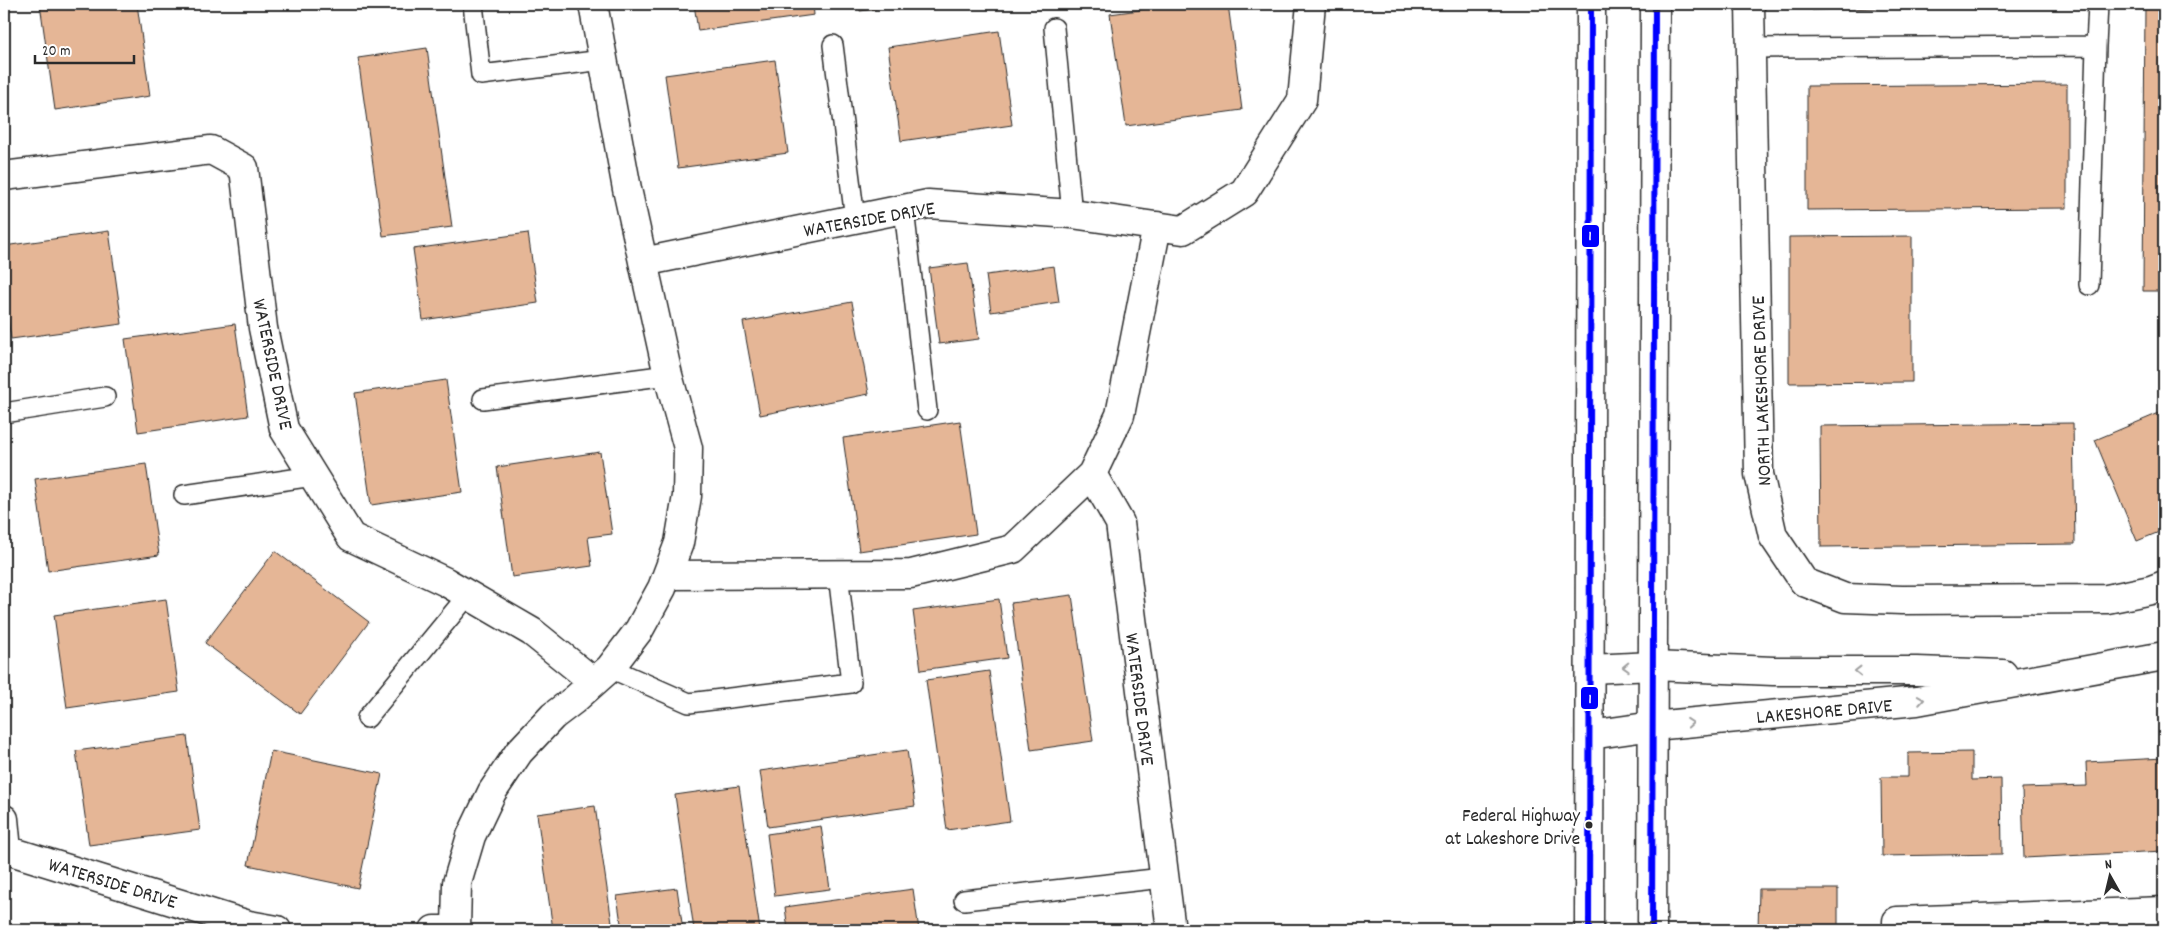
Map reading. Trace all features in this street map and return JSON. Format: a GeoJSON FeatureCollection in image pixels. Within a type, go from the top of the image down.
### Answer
{"type":"FeatureCollection","features":[{"type":"Feature","properties":{"kind":"street"},"geometry":{"type":"LineString","coordinates":[[456,930],[457,883],[471,836],[492,792],[519,752],[553,716],[602,675],[639,630],[667,575],[679,543],[687,496],[688,448],[668,375],[626,189],[593,4]]}},
{"type":"Feature","properties":{"kind":"street","name":"WATERSIDE DRIVE"},"geometry":{"type":"LineString","coordinates":[[643,262],[928,204],[1072,214],[1183,230],[1244,192],[1302,100],[1311,4]]}},
{"type":"Feature","properties":{"kind":"street"},"geometry":{"type":"LineString","coordinates":[[1589,930],[1591,4]]}},
{"type":"Feature","properties":{"kind":"street"},"geometry":{"type":"LineString","coordinates":[[1652,930],[1654,4]]}},
{"type":"Feature","properties":{"kind":"street","name":"NORTH LAKESHORE DRIVE"},"geometry":{"type":"LineString","coordinates":[[1750,4],[1759,474],[1773,536],[1804,582],[1845,598],[1902,600],[2107,599],[2151,590],[2164,585]]}},
{"type":"Feature","properties":{"kind":"street","name":"WATERSIDE DRIVE"},"geometry":{"type":"LineString","coordinates":[[4,176],[211,150],[244,168],[263,328],[284,429],[352,537],[446,582],[602,675]]}},
{"type":"Feature","properties":{"kind":"street"},"geometry":{"type":"LineString","coordinates":[[667,575],[911,574],[1013,548],[1092,474],[1120,415],[1157,226]]}},
{"type":"Feature","properties":{"kind":"street","name":"WATERSIDE DRIVE"},"geometry":{"type":"LineString","coordinates":[[1092,474],[1120,522],[1171,930]]}},
{"type":"Feature","properties":{"kind":"street","name":"LAKESHORE DRIVE"},"geometry":{"type":"LineString","coordinates":[[1590,735],[1653,726],[1917,701],[2164,656]]}},
{"type":"Feature","properties":{"kind":"street","name":"LAKESHORE DRIVE"},"geometry":{"type":"LineString","coordinates":[[1590,669],[1653,666],[1773,671],[1917,671],[2057,676]]}},
{"type":"Feature","properties":{"kind":"street","name":"WATERSIDE DRIVE"},"geometry":{"type":"LineString","coordinates":[[4,819],[5,851],[249,925],[277,930]]}},
{"type":"Feature","properties":{"kind":"street"},"geometry":{"type":"LineString","coordinates":[[1897,930],[1897,921],[2164,911]]}},
{"type":"Feature","properties":{"kind":"street"},"geometry":{"type":"LineString","coordinates":[[434,930],[447,930]]}},
{"type":"Feature","properties":{"kind":"lane"},"geometry":{"type":"LineString","coordinates":[[472,4],[481,75],[604,60]]}},
{"type":"Feature","properties":{"kind":"lane"},"geometry":{"type":"LineString","coordinates":[[2088,286],[2098,4]]}},
{"type":"Feature","properties":{"kind":"lane"},"geometry":{"type":"LineString","coordinates":[[1054,28],[1072,214]]}},
{"type":"Feature","properties":{"kind":"lane"},"geometry":{"type":"LineString","coordinates":[[833,45],[855,219]]}},
{"type":"Feature","properties":{"kind":"lane"},"geometry":{"type":"LineString","coordinates":[[1750,48],[2096,46]]}},
{"type":"Feature","properties":{"kind":"lane"},"geometry":{"type":"LineString","coordinates":[[904,209],[927,410]]}},
{"type":"Feature","properties":{"kind":"lane"},"geometry":{"type":"LineString","coordinates":[[483,399],[668,375]]}},
{"type":"Feature","properties":{"kind":"lane"},"geometry":{"type":"LineString","coordinates":[[4,413],[104,397]]}},
{"type":"Feature","properties":{"kind":"lane"},"geometry":{"type":"LineString","coordinates":[[184,495],[314,476]]}},
{"type":"Feature","properties":{"kind":"lane"},"geometry":{"type":"LineString","coordinates":[[602,675],[689,703],[850,683],[838,574]]}},
{"type":"Feature","properties":{"kind":"lane"},"geometry":{"type":"LineString","coordinates":[[368,718],[468,595]]}},
{"type":"Feature","properties":{"kind":"lane"},"geometry":{"type":"LineString","coordinates":[[964,900],[1164,878]]}},
{"type":"Feature","properties":{"kind":"building"},"geometry":{"type":"Polygon","coordinates":[[[40,4],[137,4],[150,96],[55,110],[40,4]]]}},
{"type":"Feature","properties":{"kind":"building"},"geometry":{"type":"Polygon","coordinates":[[[694,4],[813,4],[814,15],[698,31],[694,4]]]}},
{"type":"Feature","properties":{"kind":"building"},"geometry":{"type":"Polygon","coordinates":[[[859,4],[912,4],[860,11],[859,4]]]}},
{"type":"Feature","properties":{"kind":"building"},"geometry":{"type":"Polygon","coordinates":[[[1183,4],[1228,4],[1242,110],[1126,126],[1110,14],[1183,4]]]}},
{"type":"Feature","properties":{"kind":"building"},"geometry":{"type":"Polygon","coordinates":[[[1812,4],[2004,4],[1812,10],[1812,4]]]}},
{"type":"Feature","properties":{"kind":"building"},"geometry":{"type":"Polygon","coordinates":[[[2145,4],[2164,4],[2164,291],[2143,291],[2145,4]]]}},
{"type":"Feature","properties":{"kind":"building"},"geometry":{"type":"Polygon","coordinates":[[[999,31],[1012,125],[901,141],[888,47],[999,31]]]}},
{"type":"Feature","properties":{"kind":"building"},"geometry":{"type":"Polygon","coordinates":[[[427,48],[452,227],[383,236],[358,58],[427,48]]]}},
{"type":"Feature","properties":{"kind":"building"},"geometry":{"type":"Polygon","coordinates":[[[775,60],[788,153],[678,168],[665,75],[775,60]]]}},
{"type":"Feature","properties":{"kind":"building"},"geometry":{"type":"Polygon","coordinates":[[[2067,84],[2067,208],[1807,210],[1807,86],[2067,84]]]}},
{"type":"Feature","properties":{"kind":"building"},"geometry":{"type":"Polygon","coordinates":[[[4,86],[7,116],[4,116],[4,86]]]}},
{"type":"Feature","properties":{"kind":"building"},"geometry":{"type":"Polygon","coordinates":[[[109,231],[122,324],[11,339],[4,291],[4,246],[109,231]]]}},
{"type":"Feature","properties":{"kind":"building"},"geometry":{"type":"Polygon","coordinates":[[[528,233],[538,303],[423,320],[413,249],[528,233]]]}},
{"type":"Feature","properties":{"kind":"building"},"geometry":{"type":"Polygon","coordinates":[[[1912,236],[1912,382],[1789,383],[1789,237],[1912,236]]]}},
{"type":"Feature","properties":{"kind":"building"},"geometry":{"type":"Polygon","coordinates":[[[968,263],[979,339],[939,344],[929,268],[968,263]]]}},
{"type":"Feature","properties":{"kind":"building"},"geometry":{"type":"Polygon","coordinates":[[[1054,266],[1059,302],[991,312],[986,275],[1054,266]]]}},
{"type":"Feature","properties":{"kind":"building"},"geometry":{"type":"Polygon","coordinates":[[[852,302],[869,394],[760,415],[743,322],[852,302]]]}},
{"type":"Feature","properties":{"kind":"building"},"geometry":{"type":"Polygon","coordinates":[[[235,324],[248,416],[138,432],[125,339],[235,324]]]}},
{"type":"Feature","properties":{"kind":"building"},"geometry":{"type":"Polygon","coordinates":[[[446,380],[462,492],[371,505],[355,393],[446,380]]]}},
{"type":"Feature","properties":{"kind":"building"},"geometry":{"type":"Polygon","coordinates":[[[2164,411],[2164,530],[2137,541],[2095,440],[2164,411]]]}},
{"type":"Feature","properties":{"kind":"building"},"geometry":{"type":"Polygon","coordinates":[[[960,421],[976,534],[859,551],[843,438],[960,421]]]}},
{"type":"Feature","properties":{"kind":"building"},"geometry":{"type":"Polygon","coordinates":[[[2073,423],[2075,544],[1821,547],[1820,426],[2073,423]]]}},
{"type":"Feature","properties":{"kind":"building"},"geometry":{"type":"Polygon","coordinates":[[[600,452],[612,534],[588,537],[592,566],[512,577],[497,467],[600,452]]]}},
{"type":"Feature","properties":{"kind":"building"},"geometry":{"type":"Polygon","coordinates":[[[146,464],[159,555],[48,571],[35,479],[146,464]]]}},
{"type":"Feature","properties":{"kind":"building"},"geometry":{"type":"Polygon","coordinates":[[[275,551],[369,622],[300,714],[205,643],[275,551]]]}},
{"type":"Feature","properties":{"kind":"building"},"geometry":{"type":"Polygon","coordinates":[[[1072,595],[1093,741],[1031,750],[1011,603],[1072,595]]]}},
{"type":"Feature","properties":{"kind":"building"},"geometry":{"type":"Polygon","coordinates":[[[166,599],[179,692],[67,708],[54,615],[166,599]]]}},
{"type":"Feature","properties":{"kind":"building"},"geometry":{"type":"Polygon","coordinates":[[[999,599],[1007,658],[921,670],[913,611],[999,599]]]}},
{"type":"Feature","properties":{"kind":"building"},"geometry":{"type":"Polygon","coordinates":[[[989,671],[1010,821],[947,830],[926,680],[989,671]]]}},
{"type":"Feature","properties":{"kind":"building"},"geometry":{"type":"Polygon","coordinates":[[[187,736],[200,830],[89,845],[76,751],[187,736]]]}},
{"type":"Feature","properties":{"kind":"building"},"geometry":{"type":"Polygon","coordinates":[[[907,750],[915,806],[768,827],[760,771],[907,750]]]}},
{"type":"Feature","properties":{"kind":"building"},"geometry":{"type":"Polygon","coordinates":[[[271,751],[382,774],[358,888],[248,865],[271,751]]]}},
{"type":"Feature","properties":{"kind":"building"},"geometry":{"type":"Polygon","coordinates":[[[1972,752],[1972,780],[2001,779],[2002,854],[1882,856],[1881,777],[1908,777],[1908,753],[1972,752]]]}},
{"type":"Feature","properties":{"kind":"building"},"geometry":{"type":"Polygon","coordinates":[[[2164,758],[2164,851],[2024,858],[2022,788],[2087,786],[2086,762],[2164,758]]]}},
{"type":"Feature","properties":{"kind":"building"},"geometry":{"type":"Polygon","coordinates":[[[739,786],[760,930],[694,930],[675,795],[739,786]]]}},
{"type":"Feature","properties":{"kind":"building"},"geometry":{"type":"Polygon","coordinates":[[[595,806],[613,930],[553,930],[537,814],[595,806]]]}},
{"type":"Feature","properties":{"kind":"building"},"geometry":{"type":"Polygon","coordinates":[[[821,826],[830,889],[775,896],[767,834],[821,826]]]}},
{"type":"Feature","properties":{"kind":"building"},"geometry":{"type":"Polygon","coordinates":[[[677,888],[683,930],[622,930],[617,896],[677,888]]]}},
{"type":"Feature","properties":{"kind":"building"},"geometry":{"type":"Polygon","coordinates":[[[913,889],[919,930],[788,930],[785,907],[913,889]]]}},
{"type":"Feature","properties":{"kind":"building"},"geometry":{"type":"Polygon","coordinates":[[[1759,889],[1838,889],[1838,930],[1758,930],[1759,889]]]}},
{"type":"Feature","properties":{"kind":"transit line","name":"1"},"geometry":{"type":"LineString","coordinates":[[1589,930],[1591,4]]}},
{"type":"Feature","properties":{"kind":"transit line","name":"1"},"geometry":{"type":"LineString","coordinates":[[1652,930],[1655,4]]}},
{"type":"Feature","properties":{"kind":"place","name":"Federal Highway at Lakeshore Drive"},"geometry":{"type":"Point","coordinates":[1589,825]}}]}
